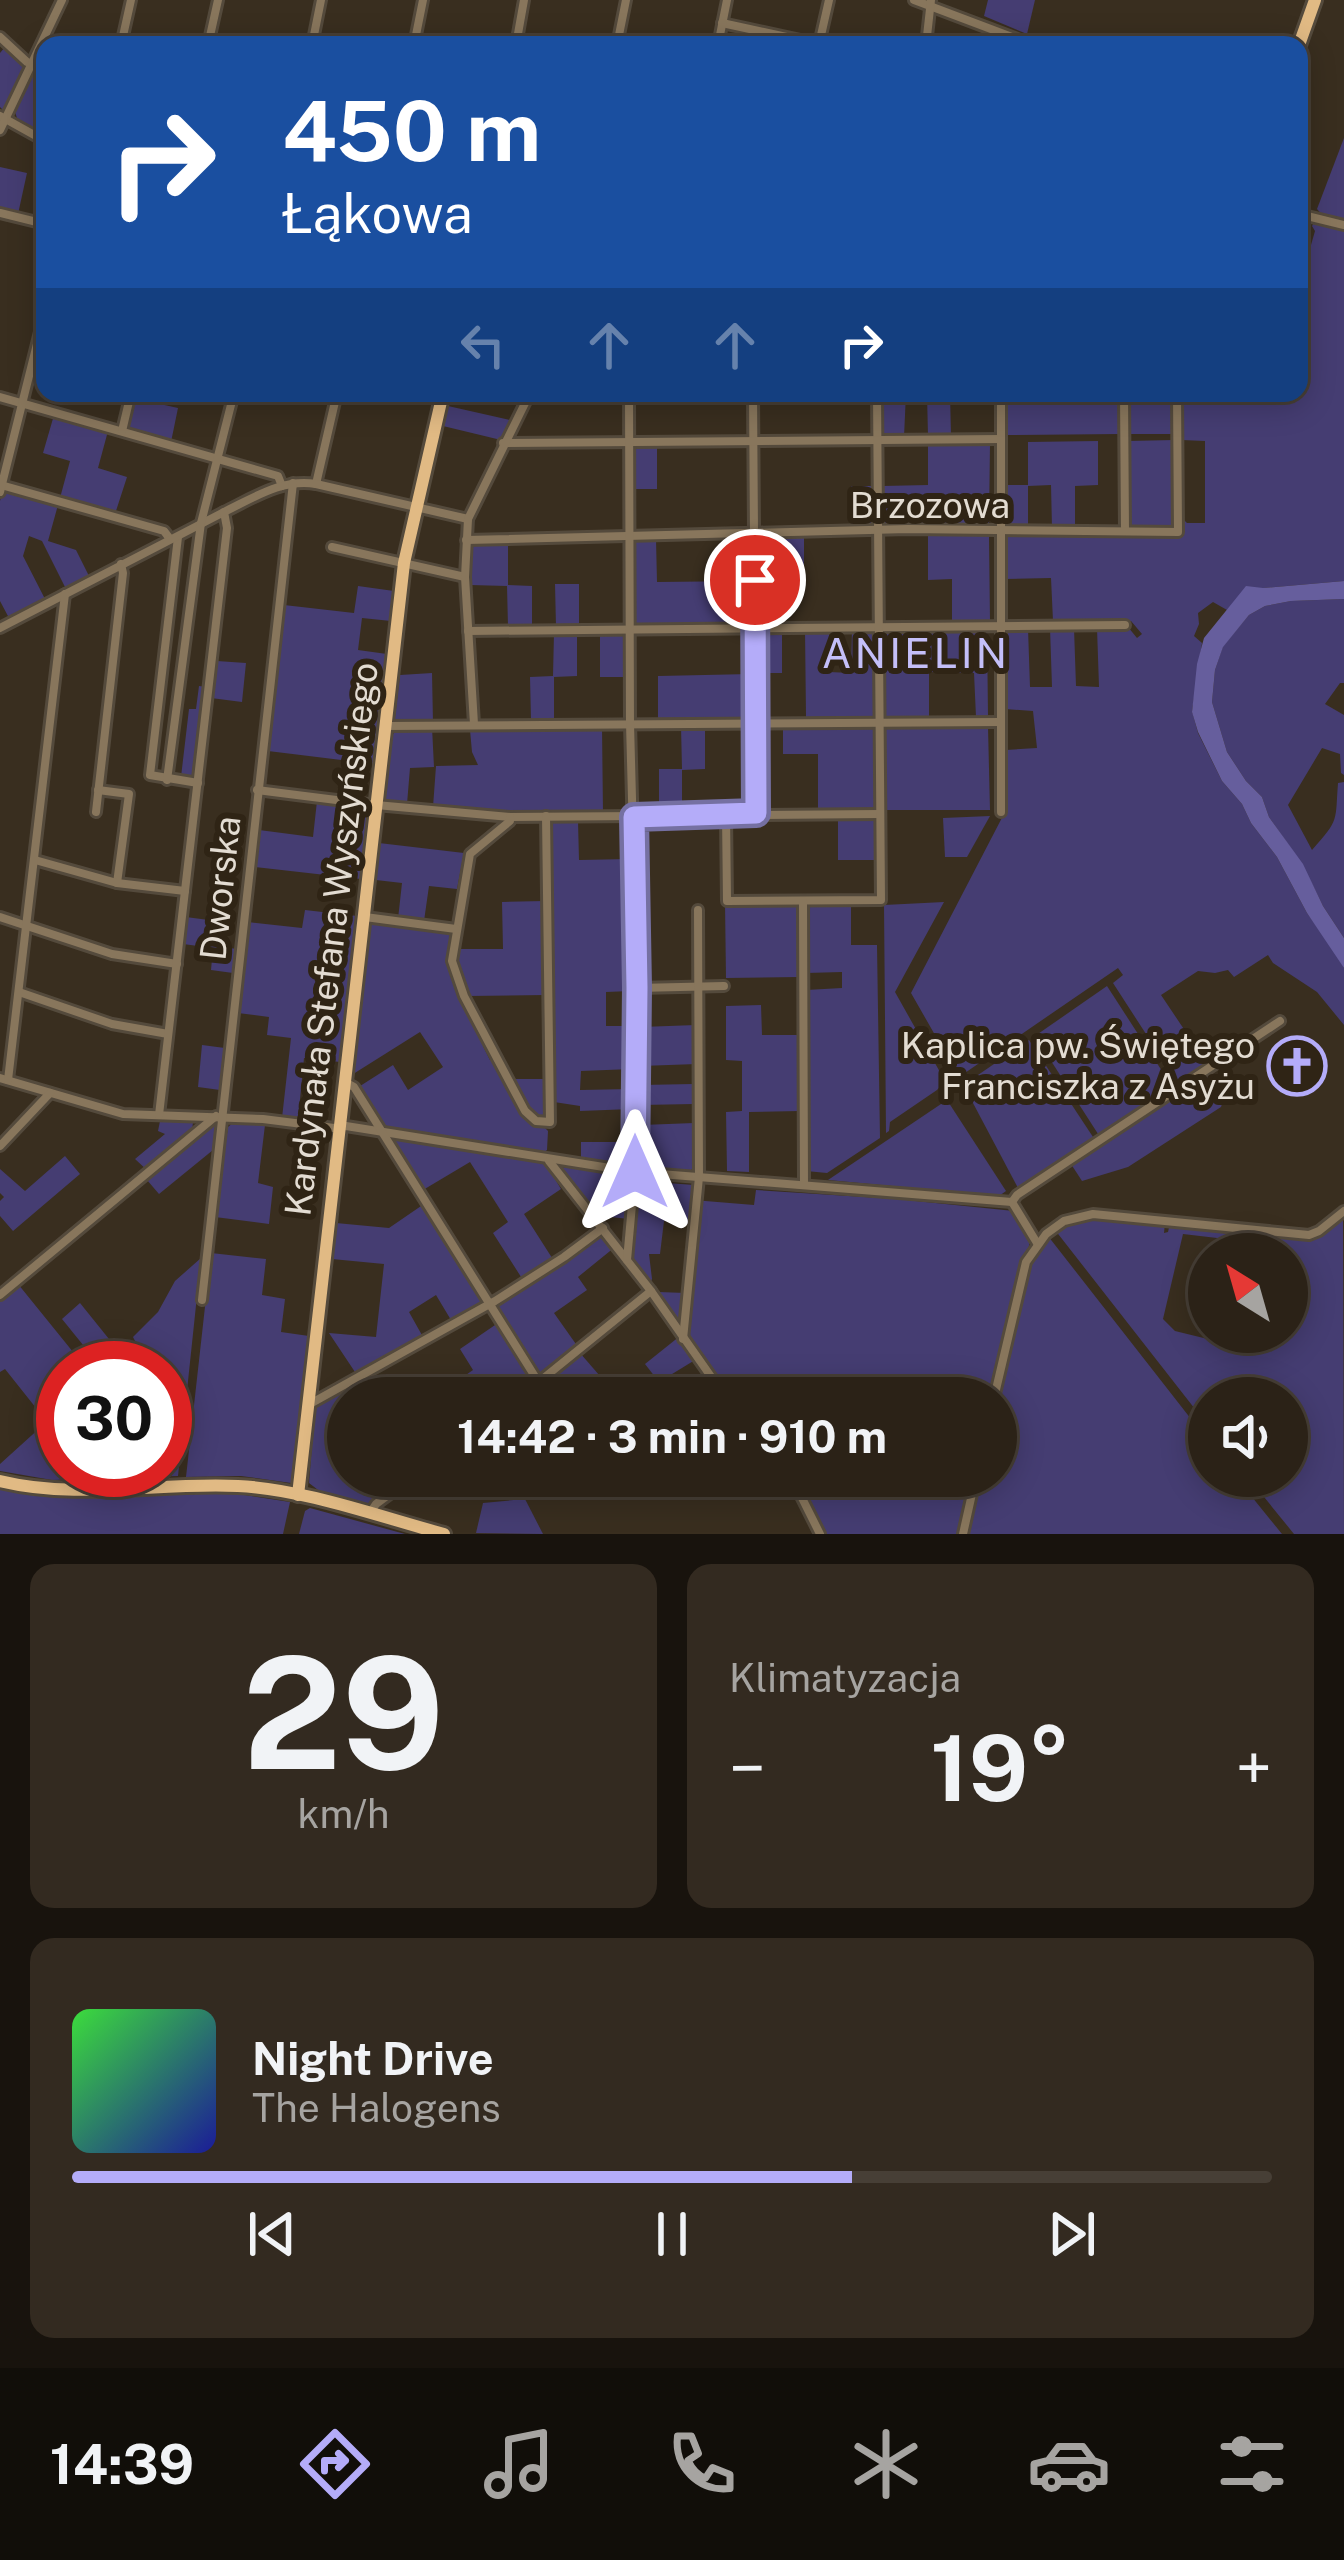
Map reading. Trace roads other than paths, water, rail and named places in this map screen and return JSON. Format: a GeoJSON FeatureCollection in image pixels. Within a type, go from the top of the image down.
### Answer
{"type":"FeatureCollection","features":[{"type":"Feature","properties":{"kind":"main road"},"geometry":{"type":"LineString","coordinates":[[1302,36],[1315,0]]}},
{"type":"Feature","properties":{"kind":"main road","name":"Kardynała Stefana Wyszyńskiego"},"geometry":{"type":"LineString","coordinates":[[298,1495],[404,562],[441,402]]}},
{"type":"Feature","properties":{"kind":"main road"},"geometry":{"type":"LineString","coordinates":[[0,1481],[65,1490],[235,1485],[298,1495],[444,1534]]}},
{"type":"Feature","properties":{"kind":"street"},"geometry":{"type":"LineString","coordinates":[[45,36],[62,0]]}},
{"type":"Feature","properties":{"kind":"street"},"geometry":{"type":"LineString","coordinates":[[123,36],[130,0]]}},
{"type":"Feature","properties":{"kind":"street"},"geometry":{"type":"LineString","coordinates":[[210,36],[217,0]]}},
{"type":"Feature","properties":{"kind":"street"},"geometry":{"type":"LineString","coordinates":[[314,36],[321,0]]}},
{"type":"Feature","properties":{"kind":"street"},"geometry":{"type":"LineString","coordinates":[[416,36],[423,0]]}},
{"type":"Feature","properties":{"kind":"street"},"geometry":{"type":"LineString","coordinates":[[517,36],[524,0]]}},
{"type":"Feature","properties":{"kind":"street"},"geometry":{"type":"LineString","coordinates":[[619,36],[626,0]]}},
{"type":"Feature","properties":{"kind":"street"},"geometry":{"type":"LineString","coordinates":[[720,36],[727,0]]}},
{"type":"Feature","properties":{"kind":"street"},"geometry":{"type":"LineString","coordinates":[[821,36],[829,0]]}},
{"type":"Feature","properties":{"kind":"street"},"geometry":{"type":"LineString","coordinates":[[914,0],[1011,36]]}},
{"type":"Feature","properties":{"kind":"street"},"geometry":{"type":"LineString","coordinates":[[927,36],[931,3]]}},
{"type":"Feature","properties":{"kind":"street"},"geometry":{"type":"LineString","coordinates":[[722,23],[779,36]]}},
{"type":"Feature","properties":{"kind":"street"},"geometry":{"type":"LineString","coordinates":[[0,37],[36,66]]}},
{"type":"Feature","properties":{"kind":"street"},"geometry":{"type":"LineString","coordinates":[[36,56],[2,122],[36,138]]}},
{"type":"Feature","properties":{"kind":"street"},"geometry":{"type":"LineString","coordinates":[[0,213],[36,222]]}},
{"type":"Feature","properties":{"kind":"street"},"geometry":{"type":"LineString","coordinates":[[1308,216],[1344,225]]}},
{"type":"Feature","properties":{"kind":"street"},"geometry":{"type":"LineString","coordinates":[[36,351],[1,487],[174,537]]}},
{"type":"Feature","properties":{"kind":"street"},"geometry":{"type":"LineString","coordinates":[[0,397],[278,476],[288,484]]}},
{"type":"Feature","properties":{"kind":"street"},"geometry":{"type":"LineString","coordinates":[[122,431],[129,402]]}},
{"type":"Feature","properties":{"kind":"street"},"geometry":{"type":"LineString","coordinates":[[167,780],[201,523],[232,402]]}},
{"type":"Feature","properties":{"kind":"street"},"geometry":{"type":"LineString","coordinates":[[316,484],[335,402]]}},
{"type":"Feature","properties":{"kind":"street"},"geometry":{"type":"LineString","coordinates":[[474,724],[465,577],[468,519],[525,402]]}},
{"type":"Feature","properties":{"kind":"street"},"geometry":{"type":"LineString","coordinates":[[627,1260],[635,1172],[637,988],[629,402]]}},
{"type":"Feature","properties":{"kind":"street"},"geometry":{"type":"LineString","coordinates":[[753,402],[756,813]]}},
{"type":"Feature","properties":{"kind":"street"},"geometry":{"type":"LineString","coordinates":[[726,814],[727,902],[880,900],[877,402]]}},
{"type":"Feature","properties":{"kind":"street"},"geometry":{"type":"LineString","coordinates":[[1001,402],[1001,812]]}},
{"type":"Feature","properties":{"kind":"street"},"geometry":{"type":"LineString","coordinates":[[1124,402],[1125,531]]}},
{"type":"Feature","properties":{"kind":"street","name":"Brzozowa"},"geometry":{"type":"LineString","coordinates":[[466,540],[879,531],[1178,532],[1178,402]]}},
{"type":"Feature","properties":{"kind":"street"},"geometry":{"type":"LineString","coordinates":[[503,443],[1001,439]]}},
{"type":"Feature","properties":{"kind":"street"},"geometry":{"type":"LineString","coordinates":[[0,611],[4,626],[201,523],[288,484],[316,484],[468,519]]}},
{"type":"Feature","properties":{"kind":"street","name":"Dworska"},"geometry":{"type":"LineString","coordinates":[[202,1300],[288,484]]}},
{"type":"Feature","properties":{"kind":"street"},"geometry":{"type":"LineString","coordinates":[[159,1115],[227,528],[224,512]]}},
{"type":"Feature","properties":{"kind":"street"},"geometry":{"type":"LineString","coordinates":[[174,537],[149,775],[198,783]]}},
{"type":"Feature","properties":{"kind":"street"},"geometry":{"type":"LineString","coordinates":[[332,547],[465,577]]}},
{"type":"Feature","properties":{"kind":"street"},"geometry":{"type":"LineString","coordinates":[[96,812],[121,564]]}},
{"type":"Feature","properties":{"kind":"street"},"geometry":{"type":"LineString","coordinates":[[65,594],[19,992],[4,1079],[124,1114],[219,1116],[339,1127],[635,1172],[1012,1202]]}},
{"type":"Feature","properties":{"kind":"street"},"geometry":{"type":"LineString","coordinates":[[468,631],[1125,625]]}},
{"type":"Feature","properties":{"kind":"street"},"geometry":{"type":"LineString","coordinates":[[386,726],[1001,722]]}},
{"type":"Feature","properties":{"kind":"street"},"geometry":{"type":"LineString","coordinates":[[98,790],[129,794],[117,884]]}},
{"type":"Feature","properties":{"kind":"street"},"geometry":{"type":"LineString","coordinates":[[257,790],[510,817],[880,814]]}},
{"type":"Feature","properties":{"kind":"street"},"geometry":{"type":"LineString","coordinates":[[510,817],[470,854],[452,961],[464,996],[525,1111],[536,1121],[550,1122],[546,815]]}},
{"type":"Feature","properties":{"kind":"street"},"geometry":{"type":"LineString","coordinates":[[35,860],[117,884],[185,891]]}},
{"type":"Feature","properties":{"kind":"street"},"geometry":{"type":"LineString","coordinates":[[803,901],[804,1185]]}},
{"type":"Feature","properties":{"kind":"street"},"geometry":{"type":"LineString","coordinates":[[683,1339],[698,1177],[698,910]]}},
{"type":"Feature","properties":{"kind":"street"},"geometry":{"type":"LineString","coordinates":[[0,917],[120,956],[177,964]]}},
{"type":"Feature","properties":{"kind":"street"},"geometry":{"type":"LineString","coordinates":[[365,917],[456,929]]}},
{"type":"Feature","properties":{"kind":"street"},"geometry":{"type":"LineString","coordinates":[[637,988],[724,986]]}},
{"type":"Feature","properties":{"kind":"street"},"geometry":{"type":"LineString","coordinates":[[19,992],[112,1024],[168,1034]]}},
{"type":"Feature","properties":{"kind":"street"},"geometry":{"type":"LineString","coordinates":[[1012,1202],[1066,1161],[1280,1021]]}},
{"type":"Feature","properties":{"kind":"street"},"geometry":{"type":"LineString","coordinates":[[345,1082],[354,1087],[536,1377]]}},
{"type":"Feature","properties":{"kind":"street"},"geometry":{"type":"LineString","coordinates":[[0,1146],[50,1093]]}},
{"type":"Feature","properties":{"kind":"street"},"geometry":{"type":"LineString","coordinates":[[0,1295],[219,1116]]}},
{"type":"Feature","properties":{"kind":"street"},"geometry":{"type":"LineString","coordinates":[[549,1161],[651,1291],[711,1377]]}},
{"type":"Feature","properties":{"kind":"street"},"geometry":{"type":"LineString","coordinates":[[1012,1202],[1037,1243]]}},
{"type":"Feature","properties":{"kind":"street"},"geometry":{"type":"LineString","coordinates":[[999,1377],[1026,1262],[1037,1243],[1064,1221],[1093,1214],[1309,1235],[1344,1211]]}},
{"type":"Feature","properties":{"kind":"street"},"geometry":{"type":"LineString","coordinates":[[307,1406],[538,1275],[603,1228]]}},
{"type":"Feature","properties":{"kind":"street"},"geometry":{"type":"LineString","coordinates":[[545,1377],[651,1291]]}},
{"type":"Feature","properties":{"kind":"street"},"geometry":{"type":"LineString","coordinates":[[369,1514],[386,1497]]}},
{"type":"Feature","properties":{"kind":"street"},"geometry":{"type":"LineString","coordinates":[[802,1497],[820,1534]]}},
{"type":"Feature","properties":{"kind":"street"},"geometry":{"type":"LineString","coordinates":[[963,1534],[971,1497]]}},
{"type":"Feature","properties":{"kind":"place","name":"Kaplica pw. Świętego Franciszka z Asyżu"},"geometry":{"type":"Point","coordinates":[1297,1066]}},
{"type":"Feature","properties":{"kind":"district","name":"ANIELIN"},"geometry":{"type":"Point","coordinates":[916,652]}}]}
